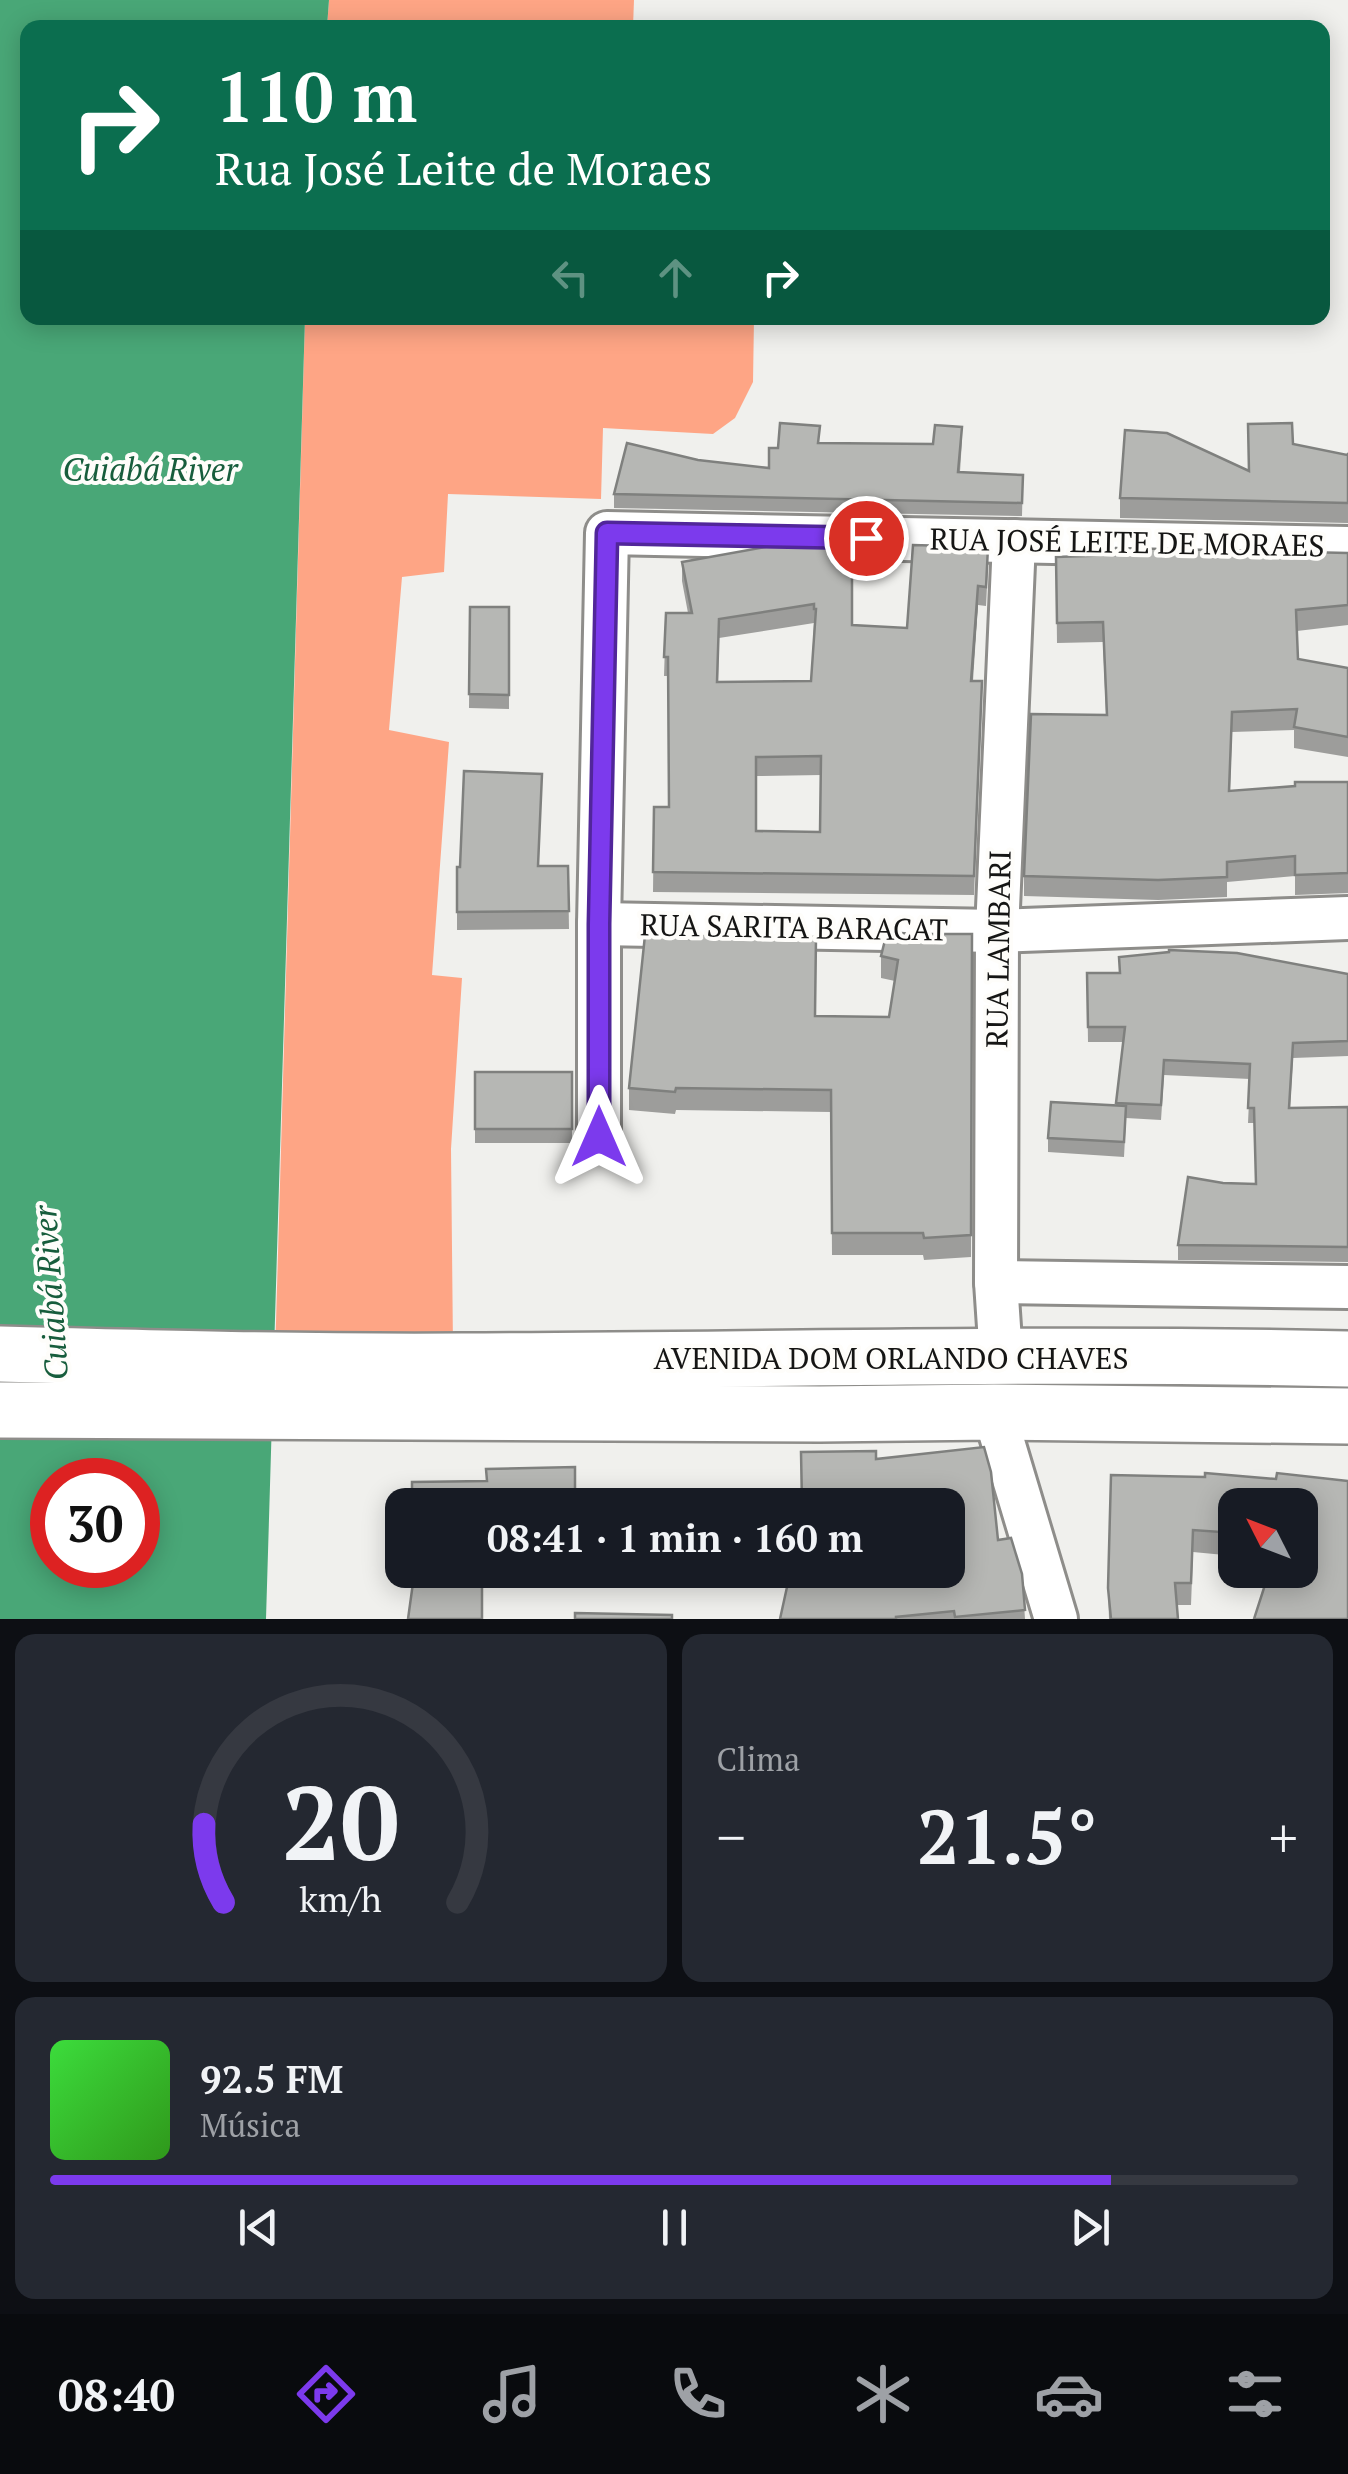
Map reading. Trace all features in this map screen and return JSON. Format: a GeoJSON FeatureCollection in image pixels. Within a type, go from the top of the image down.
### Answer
{"type":"FeatureCollection","features":[{"type":"Feature","properties":{"kind":"main road","name":"AVENIDA DOM ORLANDO CHAVES"},"geometry":{"type":"LineString","coordinates":[[0,1354],[274,1361],[1336,1357]]}},
{"type":"Feature","properties":{"kind":"main road","name":"AVENIDA DOM ORLANDO CHAVES"},"geometry":{"type":"LineString","coordinates":[[0,1410],[994,1412],[1337,1418]]}},
{"type":"Feature","properties":{"kind":"street","name":"RUA JOSÉ LEITE DE MORAES"},"geometry":{"type":"LineString","coordinates":[[599,924],[607,533],[1348,548]]}},
{"type":"Feature","properties":{"kind":"street","name":"RUA LAMBARI"},"geometry":{"type":"LineString","coordinates":[[1001,1357],[996,1282],[997,931],[1014,542]]}},
{"type":"Feature","properties":{"kind":"street","name":"RUA SARITA BARACAT"},"geometry":{"type":"LineString","coordinates":[[599,924],[997,931],[1348,918]]}},
{"type":"Feature","properties":{"kind":"street"},"geometry":{"type":"LineString","coordinates":[[599,924],[599,1137]]}},
{"type":"Feature","properties":{"kind":"street"},"geometry":{"type":"LineString","coordinates":[[996,1282],[1348,1287]]}},
{"type":"Feature","properties":{"kind":"street"},"geometry":{"type":"LineString","coordinates":[[994,1412],[1056,1619]]}},
{"type":"Feature","properties":{"kind":"shaded area"},"geometry":{"type":"Polygon","coordinates":[[[329,0],[634,0],[633,20],[328,20],[329,0]]]}},
{"type":"Feature","properties":{"kind":"shaded area"},"geometry":{"type":"Polygon","coordinates":[[[305,325],[754,325],[753,382],[735,418],[713,434],[603,428],[601,499],[448,494],[444,572],[402,577],[389,730],[449,742],[432,975],[462,978],[451,1149],[453,1348],[275,1357],[305,325]]]}},
{"type":"Feature","properties":{"kind":"water","name":"Cuiabá River"},"geometry":{"type":"Polygon","coordinates":[[[0,0],[329,0],[328,20],[20,20],[20,325],[305,325],[266,1619],[0,1619],[0,0]]]}},
{"type":"Feature","properties":{"kind":"building"},"geometry":{"type":"Polygon","coordinates":[[[780,423],[820,426],[818,443],[933,444],[935,425],[962,427],[958,472],[1023,475],[1022,503],[614,494],[627,443],[698,460],[769,468],[769,448],[778,448],[780,423]]]}},
{"type":"Feature","properties":{"kind":"building"},"geometry":{"type":"Polygon","coordinates":[[[1292,423],[1293,444],[1348,454],[1348,503],[1120,498],[1125,430],[1167,433],[1249,471],[1248,424],[1292,423]]]}},
{"type":"Feature","properties":{"kind":"building"},"geometry":{"type":"Polygon","coordinates":[[[787,543],[852,544],[852,625],[907,628],[913,545],[988,547],[986,587],[978,586],[971,681],[982,681],[974,876],[653,872],[654,807],[669,807],[666,613],[692,613],[682,562],[787,543]],[[814,604],[719,619],[717,682],[811,681],[814,604]],[[821,756],[756,757],[756,831],[820,832],[821,756]]]}},
{"type":"Feature","properties":{"kind":"building"},"geometry":{"type":"Polygon","coordinates":[[[1116,548],[1348,553],[1348,605],[1296,610],[1298,659],[1348,668],[1348,737],[1294,727],[1297,709],[1232,712],[1229,791],[1295,786],[1295,782],[1348,782],[1348,873],[1295,875],[1295,856],[1227,862],[1227,877],[1158,880],[1024,876],[1031,714],[1107,715],[1103,622],[1057,623],[1056,557],[1115,555],[1116,548]]]}},
{"type":"Feature","properties":{"kind":"building"},"geometry":{"type":"Polygon","coordinates":[[[470,607],[509,607],[509,695],[469,694],[470,607]]]}},
{"type":"Feature","properties":{"kind":"building"},"geometry":{"type":"Polygon","coordinates":[[[464,771],[542,774],[538,866],[568,866],[569,911],[457,912],[464,771]]]}},
{"type":"Feature","properties":{"kind":"building"},"geometry":{"type":"Polygon","coordinates":[[[887,932],[972,934],[971,1235],[924,1238],[923,1233],[832,1233],[831,1090],[676,1088],[675,1092],[629,1088],[645,935],[689,939],[816,937],[815,1016],[889,1017],[898,960],[881,956],[887,932]]]}},
{"type":"Feature","properties":{"kind":"building"},"geometry":{"type":"Polygon","coordinates":[[[1169,950],[1237,953],[1348,974],[1348,1041],[1293,1043],[1289,1108],[1348,1107],[1348,1247],[1178,1245],[1188,1177],[1256,1184],[1254,1108],[1248,1108],[1250,1064],[1164,1060],[1161,1105],[1116,1103],[1125,1027],[1088,1027],[1087,973],[1120,973],[1119,957],[1169,950]]]}},
{"type":"Feature","properties":{"kind":"building"},"geometry":{"type":"Polygon","coordinates":[[[475,1072],[572,1072],[572,1129],[475,1129],[475,1072]]]}},
{"type":"Feature","properties":{"kind":"building"},"geometry":{"type":"Polygon","coordinates":[[[1051,1102],[1126,1106],[1124,1142],[1048,1138],[1051,1102]]]}},
{"type":"Feature","properties":{"kind":"building"},"geometry":{"type":"Polygon","coordinates":[[[984,1447],[991,1472],[998,1540],[1011,1538],[1022,1574],[1025,1610],[955,1617],[954,1611],[896,1619],[780,1619],[787,1588],[965,1588],[965,1488],[802,1488],[801,1452],[876,1451],[876,1459],[984,1447]]]}},
{"type":"Feature","properties":{"kind":"building"},"geometry":{"type":"Polygon","coordinates":[[[575,1467],[575,1488],[412,1488],[412,1482],[487,1481],[486,1469],[575,1467]]]}},
{"type":"Feature","properties":{"kind":"building"},"geometry":{"type":"Polygon","coordinates":[[[1205,1473],[1276,1479],[1277,1473],[1348,1481],[1348,1619],[1254,1619],[1264,1588],[1318,1588],[1318,1488],[1218,1488],[1218,1532],[1193,1530],[1191,1583],[1175,1583],[1178,1619],[1111,1619],[1111,1475],[1205,1477],[1205,1473]]]}},
{"type":"Feature","properties":{"kind":"building"},"geometry":{"type":"Polygon","coordinates":[[[412,1588],[482,1588],[482,1619],[408,1619],[412,1588]]]}},
{"type":"Feature","properties":{"kind":"building"},"geometry":{"type":"Polygon","coordinates":[[[575,1613],[672,1615],[672,1619],[575,1619],[575,1613]]]}},
{"type":"Feature","properties":{"kind":"route"},"geometry":{"type":"LineString","coordinates":[[599,1137],[607,533],[866,538]]}}]}
